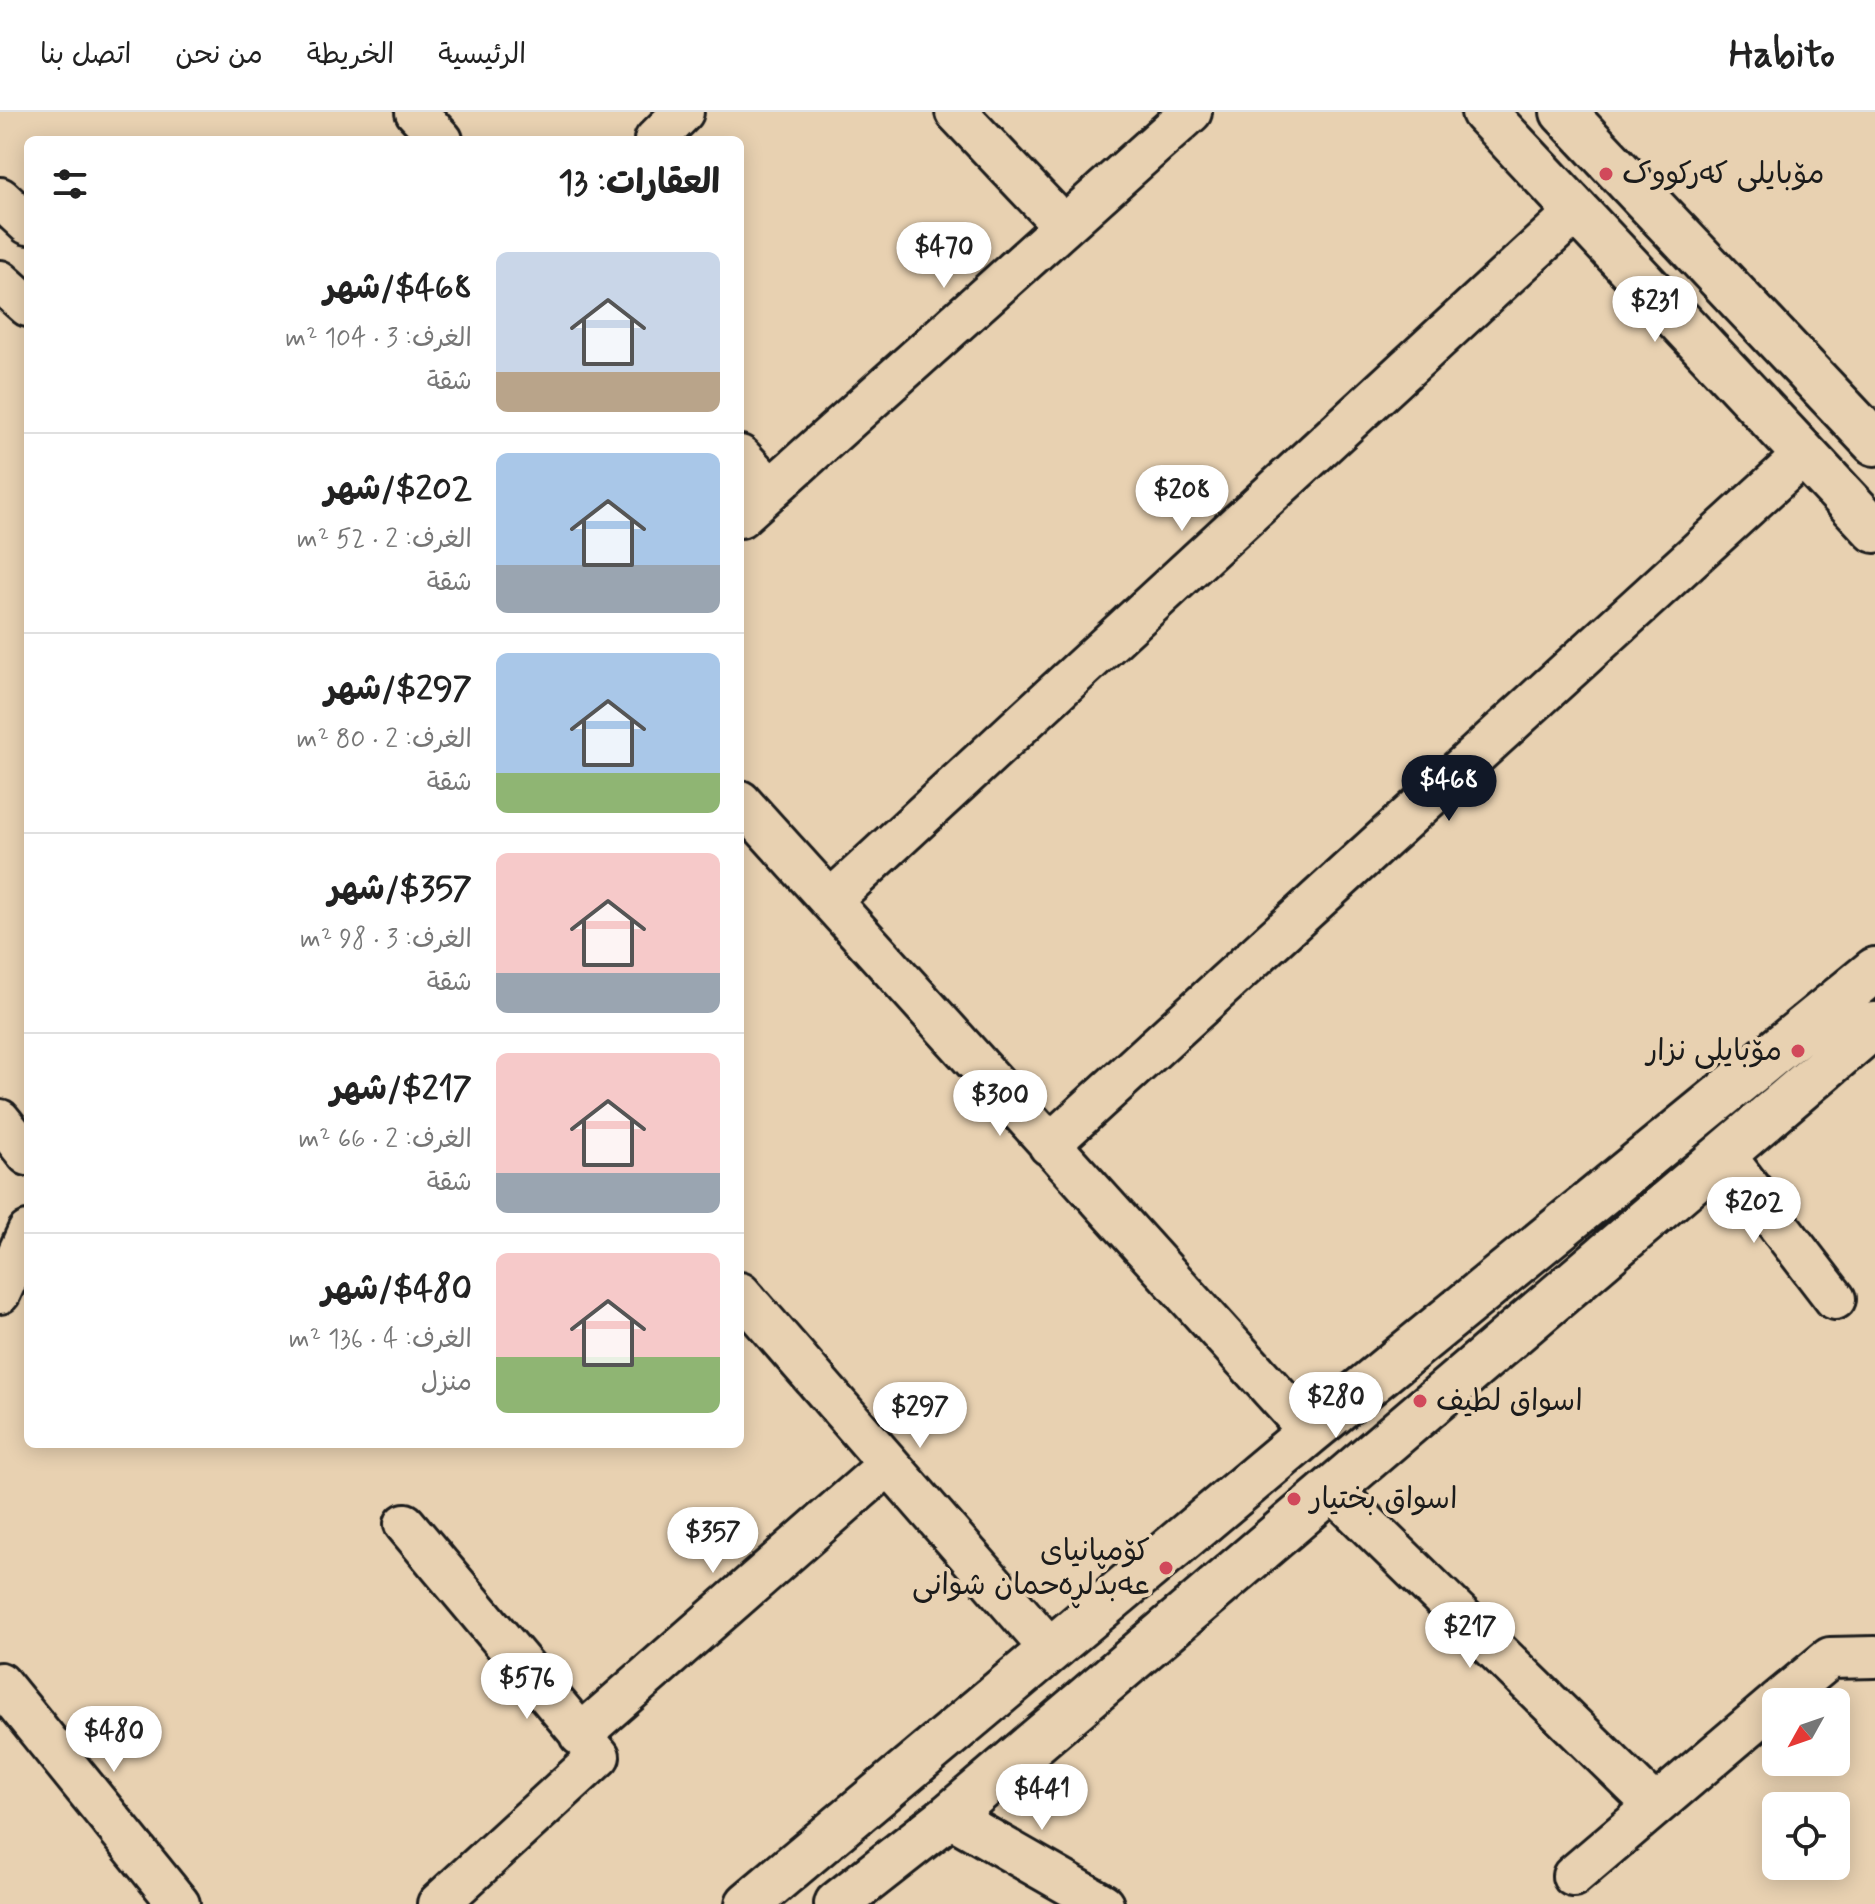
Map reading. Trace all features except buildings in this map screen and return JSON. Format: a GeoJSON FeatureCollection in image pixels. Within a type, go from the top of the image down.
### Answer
{"type":"FeatureCollection","features":[{"type":"Feature","properties":{"kind":"street"},"geometry":{"type":"LineString","coordinates":[[416,112],[438,136]]}},
{"type":"Feature","properties":{"kind":"street"},"geometry":{"type":"LineString","coordinates":[[659,136],[683,112]]}},
{"type":"Feature","properties":{"kind":"street"},"geometry":{"type":"LineString","coordinates":[[956,112],[1063,225]]}},
{"type":"Feature","properties":{"kind":"street"},"geometry":{"type":"LineString","coordinates":[[744,513],[1191,112]]}},
{"type":"Feature","properties":{"kind":"street"},"geometry":{"type":"LineString","coordinates":[[1484,112],[1875,530]]}},
{"type":"Feature","properties":{"kind":"street"},"geometry":{"type":"LineString","coordinates":[[1575,116],[1875,443]]}},
{"type":"Feature","properties":{"kind":"street"},"geometry":{"type":"LineString","coordinates":[[0,198],[24,220]]}},
{"type":"Feature","properties":{"kind":"street"},"geometry":{"type":"LineString","coordinates":[[830,901],[1577,211]]}},
{"type":"Feature","properties":{"kind":"street"},"geometry":{"type":"LineString","coordinates":[[0,281],[24,302]]}},
{"type":"Feature","properties":{"kind":"street"},"geometry":{"type":"LineString","coordinates":[[1049,1145],[1805,454]]}},
{"type":"Feature","properties":{"kind":"street"},"geometry":{"type":"LineString","coordinates":[[744,460],[771,489]]}},
{"type":"Feature","properties":{"kind":"street"},"geometry":{"type":"LineString","coordinates":[[744,805],[1310,1432]]}},
{"type":"Feature","properties":{"kind":"street"},"geometry":{"type":"LineString","coordinates":[[748,1904],[1310,1432],[1875,970]]}},
{"type":"Feature","properties":{"kind":"street"},"geometry":{"type":"LineString","coordinates":[[837,1904],[949,1816],[1875,1025]]}},
{"type":"Feature","properties":{"kind":"street"},"geometry":{"type":"LineString","coordinates":[[10,1114],[24,1146]]}},
{"type":"Feature","properties":{"kind":"street"},"geometry":{"type":"LineString","coordinates":[[1723,1153],[1835,1299]]}},
{"type":"Feature","properties":{"kind":"street"},"geometry":{"type":"LineString","coordinates":[[0,1293],[24,1241]]}},
{"type":"Feature","properties":{"kind":"street"},"geometry":{"type":"LineString","coordinates":[[744,1298],[1051,1650]]}},
{"type":"Feature","properties":{"kind":"street"},"geometry":{"type":"LineString","coordinates":[[580,1735],[889,1464]]}},
{"type":"Feature","properties":{"kind":"street"},"geometry":{"type":"LineString","coordinates":[[1331,1489],[1654,1805]]}},
{"type":"Feature","properties":{"kind":"street"},"geometry":{"type":"LineString","coordinates":[[405,1524],[599,1756],[438,1904]]}},
{"type":"Feature","properties":{"kind":"street"},"geometry":{"type":"LineString","coordinates":[[1793,1688],[1830,1658],[1875,1657]]}},
{"type":"Feature","properties":{"kind":"street"},"geometry":{"type":"LineString","coordinates":[[0,1683],[179,1904]]}},
{"type":"Feature","properties":{"kind":"street"},"geometry":{"type":"LineString","coordinates":[[1573,1876],[1762,1714]]}},
{"type":"Feature","properties":{"kind":"street"},"geometry":{"type":"LineString","coordinates":[[949,1816],[1103,1904]]}},
{"type":"Feature","properties":{"kind":"place","name":"مۆبایلی کەرکووک"},"geometry":{"type":"Point","coordinates":[1606,174]}},
{"type":"Feature","properties":{"kind":"place","name":"مۆبایلی نزار"},"geometry":{"type":"Point","coordinates":[1798,1051]}},
{"type":"Feature","properties":{"kind":"place","name":"اسواق لطيف"},"geometry":{"type":"Point","coordinates":[1420,1401]}},
{"type":"Feature","properties":{"kind":"place","name":"اسواق بختيار"},"geometry":{"type":"Point","coordinates":[1294,1499]}},
{"type":"Feature","properties":{"kind":"place","name":"کۆمپانیای عەبدلڕەحمان شوانی"},"geometry":{"type":"Point","coordinates":[1166,1568]}}]}
